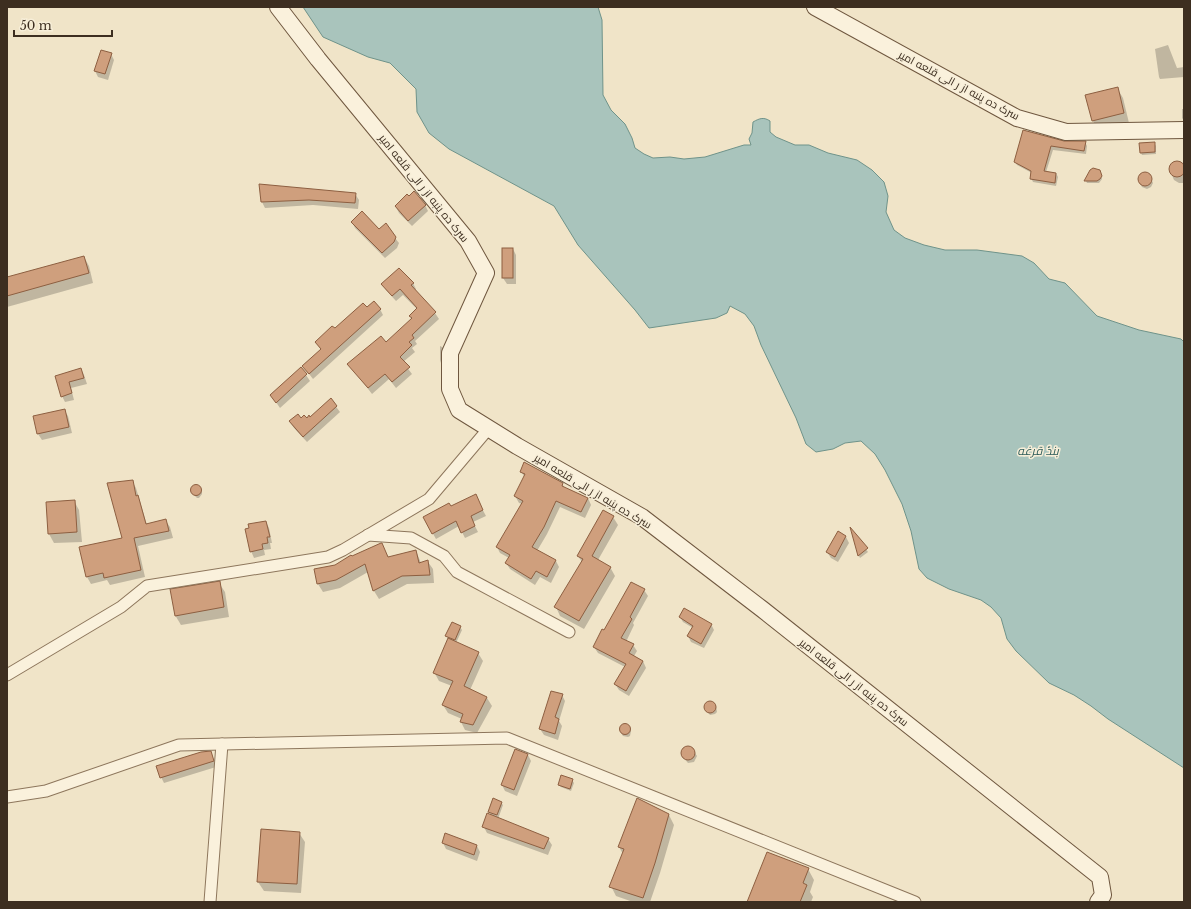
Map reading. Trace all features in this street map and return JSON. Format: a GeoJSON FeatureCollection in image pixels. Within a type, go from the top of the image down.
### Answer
{"type":"FeatureCollection","features":[{"type":"Feature","properties":{"kind":"street","name":"سرک ده پنبه از ر الی قلعه امیر"},"geometry":{"type":"LineString","coordinates":[[278,7],[318,59],[468,241],[486,273],[450,353],[450,389],[459,410],[517,446],[642,517],[762,609],[1100,877],[1103,895],[1098,902]]}},
{"type":"Feature","properties":{"kind":"street","name":"سرک ده پنبه از ر الی قلعه امیر"},"geometry":{"type":"LineString","coordinates":[[815,7],[1017,118],[1066,132],[1184,130]]}},
{"type":"Feature","properties":{"kind":"street"},"geometry":{"type":"LineString","coordinates":[[7,675],[121,607],[146,586],[328,557],[429,499],[489,428]]}},
{"type":"Feature","properties":{"kind":"street"},"geometry":{"type":"LineString","coordinates":[[368,535],[411,538],[444,556],[457,572],[569,632]]}},
{"type":"Feature","properties":{"kind":"street"},"geometry":{"type":"LineString","coordinates":[[7,797],[46,790],[179,745],[507,738],[915,902]]}},
{"type":"Feature","properties":{"kind":"street"},"geometry":{"type":"LineString","coordinates":[[210,902],[222,744]]}},
{"type":"Feature","properties":{"kind":"water","name":"بندٔ قرغه"},"geometry":{"type":"Polygon","coordinates":[[[303,7],[598,7],[602,20],[603,95],[611,110],[625,124],[635,148],[644,154],[653,158],[670,157],[684,159],[705,157],[744,145],[751,145],[749,139],[752,133],[753,122],[760,119],[766,119],[770,121],[770,132],[776,137],[795,145],[809,145],[828,153],[857,160],[872,170],[884,182],[888,196],[886,212],[894,230],[905,238],[924,245],[945,250],[977,250],[1022,256],[1034,263],[1049,279],[1065,283],[1097,316],[1139,330],[1181,339],[1184,342],[1184,768],[1074,695],[1049,683],[1016,651],[1007,639],[1001,618],[991,607],[981,600],[949,589],[927,578],[919,569],[911,531],[902,504],[875,454],[861,441],[845,443],[833,449],[816,452],[806,444],[796,418],[761,345],[754,326],[745,314],[730,306],[727,313],[716,318],[649,328],[578,245],[554,206],[449,149],[429,133],[417,112],[416,89],[390,63],[368,57],[323,37],[303,7]]]}},
{"type":"Feature","properties":{"kind":"building"},"geometry":{"type":"Polygon","coordinates":[[[101,50],[112,53],[105,74],[94,71],[101,50]]]}},
{"type":"Feature","properties":{"kind":"building"},"geometry":{"type":"Polygon","coordinates":[[[1118,87],[1124,113],[1092,121],[1085,95],[1118,87]]]}},
{"type":"Feature","properties":{"kind":"building"},"geometry":{"type":"Polygon","coordinates":[[[1023,130],[1064,141],[1086,141],[1084,151],[1051,146],[1044,171],[1056,173],[1055,183],[1030,179],[1031,171],[1014,162],[1023,130]]]}},
{"type":"Feature","properties":{"kind":"building"},"geometry":{"type":"Polygon","coordinates":[[[1155,142],[1155,152],[1140,153],[1139,143],[1155,142]]]}},
{"type":"Feature","properties":{"kind":"building"},"geometry":{"type":"Polygon","coordinates":[[[1177,161],[1183,163],[1185,169],[1183,175],[1177,177],[1171,175],[1169,169],[1171,163],[1177,161]]]}},
{"type":"Feature","properties":{"kind":"building"},"geometry":{"type":"Polygon","coordinates":[[[1093,168],[1100,170],[1102,176],[1100,179],[1097,181],[1084,181],[1090,170],[1093,168]]]}},
{"type":"Feature","properties":{"kind":"building"},"geometry":{"type":"Polygon","coordinates":[[[1145,172],[1150,174],[1152,179],[1150,184],[1145,186],[1140,184],[1138,179],[1140,174],[1145,172]]]}},
{"type":"Feature","properties":{"kind":"building"},"geometry":{"type":"Polygon","coordinates":[[[259,184],[356,193],[355,203],[309,200],[261,202],[259,184]]]}},
{"type":"Feature","properties":{"kind":"building"},"geometry":{"type":"Polygon","coordinates":[[[414,191],[426,205],[408,221],[395,206],[407,194],[409,196],[414,191]]]}},
{"type":"Feature","properties":{"kind":"building"},"geometry":{"type":"Polygon","coordinates":[[[362,211],[379,229],[386,223],[396,237],[394,242],[382,253],[351,222],[362,211]]]}},
{"type":"Feature","properties":{"kind":"building"},"geometry":{"type":"Polygon","coordinates":[[[502,248],[513,248],[513,278],[502,278],[502,248]]]}},
{"type":"Feature","properties":{"kind":"building"},"geometry":{"type":"Polygon","coordinates":[[[84,256],[89,273],[7,296],[7,277],[84,256]]]}},
{"type":"Feature","properties":{"kind":"building"},"geometry":{"type":"Polygon","coordinates":[[[399,268],[414,283],[411,285],[436,312],[412,335],[414,338],[409,342],[412,345],[400,357],[410,367],[392,382],[385,374],[368,388],[347,364],[381,336],[386,342],[412,318],[409,316],[417,308],[400,289],[392,296],[381,284],[399,268]]]}},
{"type":"Feature","properties":{"kind":"building"},"geometry":{"type":"Polygon","coordinates":[[[374,301],[381,309],[309,374],[302,366],[321,349],[315,342],[332,326],[335,328],[363,303],[367,307],[374,301]]]}},
{"type":"Feature","properties":{"kind":"building"},"geometry":{"type":"Polygon","coordinates":[[[301,367],[307,374],[276,403],[270,395],[301,367]]]}},
{"type":"Feature","properties":{"kind":"building"},"geometry":{"type":"Polygon","coordinates":[[[81,368],[84,378],[69,382],[72,393],[61,397],[55,376],[81,368]]]}},
{"type":"Feature","properties":{"kind":"building"},"geometry":{"type":"Polygon","coordinates":[[[331,398],[337,406],[303,437],[289,421],[298,414],[301,418],[304,415],[307,418],[309,415],[310,417],[331,398]]]}},
{"type":"Feature","properties":{"kind":"building"},"geometry":{"type":"Polygon","coordinates":[[[65,409],[69,427],[37,434],[33,416],[65,409]]]}},
{"type":"Feature","properties":{"kind":"building"},"geometry":{"type":"Polygon","coordinates":[[[524,462],[563,483],[562,486],[588,498],[581,512],[556,501],[544,527],[532,547],[556,560],[547,577],[536,571],[531,579],[505,563],[510,555],[496,547],[523,501],[514,496],[525,474],[520,472],[524,462]]]}},
{"type":"Feature","properties":{"kind":"building"},"geometry":{"type":"Polygon","coordinates":[[[133,480],[136,496],[138,495],[146,524],[166,519],[169,531],[134,538],[141,570],[104,578],[103,573],[86,577],[79,547],[122,538],[107,483],[133,480]]]}},
{"type":"Feature","properties":{"kind":"building"},"geometry":{"type":"Polygon","coordinates":[[[196,484],[200,486],[202,490],[200,494],[196,496],[192,494],[190,490],[192,486],[196,484]]]}},
{"type":"Feature","properties":{"kind":"building"},"geometry":{"type":"Polygon","coordinates":[[[476,494],[483,510],[471,516],[475,526],[461,533],[456,521],[432,534],[423,517],[449,503],[451,506],[476,494]]]}},
{"type":"Feature","properties":{"kind":"building"},"geometry":{"type":"Polygon","coordinates":[[[75,500],[77,532],[48,534],[46,502],[75,500]]]}},
{"type":"Feature","properties":{"kind":"building"},"geometry":{"type":"Polygon","coordinates":[[[603,510],[614,516],[592,556],[611,567],[579,621],[554,607],[583,559],[577,556],[603,510]]]}},
{"type":"Feature","properties":{"kind":"building"},"geometry":{"type":"Polygon","coordinates":[[[266,521],[270,537],[267,537],[268,543],[262,544],[263,549],[250,552],[245,529],[249,528],[248,524],[266,521]]]}},
{"type":"Feature","properties":{"kind":"building"},"geometry":{"type":"Polygon","coordinates":[[[850,527],[868,548],[858,556],[850,527]]]}},
{"type":"Feature","properties":{"kind":"building"},"geometry":{"type":"Polygon","coordinates":[[[838,531],[846,536],[835,557],[826,552],[838,531]]]}},
{"type":"Feature","properties":{"kind":"building"},"geometry":{"type":"Polygon","coordinates":[[[381,543],[388,557],[416,550],[419,563],[428,560],[430,575],[402,576],[373,591],[365,564],[336,580],[317,584],[314,569],[335,565],[351,555],[352,556],[381,543]]]}},
{"type":"Feature","properties":{"kind":"building"},"geometry":{"type":"Polygon","coordinates":[[[220,581],[224,607],[175,616],[170,589],[220,581]]]}},
{"type":"Feature","properties":{"kind":"building"},"geometry":{"type":"Polygon","coordinates":[[[631,582],[645,589],[630,617],[632,619],[621,638],[634,644],[629,653],[643,661],[626,691],[614,684],[626,664],[593,647],[602,629],[604,630],[631,582]]]}},
{"type":"Feature","properties":{"kind":"building"},"geometry":{"type":"Polygon","coordinates":[[[684,608],[712,624],[701,644],[687,636],[693,626],[679,617],[684,608]]]}},
{"type":"Feature","properties":{"kind":"building"},"geometry":{"type":"Polygon","coordinates":[[[452,622],[461,626],[455,640],[445,636],[452,622]]]}},
{"type":"Feature","properties":{"kind":"building"},"geometry":{"type":"Polygon","coordinates":[[[448,638],[479,652],[464,686],[487,697],[473,725],[460,722],[463,714],[442,705],[453,681],[433,673],[448,638]]]}},
{"type":"Feature","properties":{"kind":"building"},"geometry":{"type":"Polygon","coordinates":[[[551,691],[563,694],[555,717],[559,719],[555,734],[539,729],[551,691]]]}},
{"type":"Feature","properties":{"kind":"building"},"geometry":{"type":"Polygon","coordinates":[[[708,701],[712,701],[716,707],[712,713],[708,713],[704,709],[704,705],[708,701]]]}},
{"type":"Feature","properties":{"kind":"building"},"geometry":{"type":"Polygon","coordinates":[[[625,723],[629,725],[631,729],[629,733],[625,735],[621,733],[619,729],[621,725],[625,723]]]}},
{"type":"Feature","properties":{"kind":"building"},"geometry":{"type":"Polygon","coordinates":[[[685,746],[691,746],[695,750],[695,756],[691,760],[685,760],[681,756],[681,750],[685,746]]]}},
{"type":"Feature","properties":{"kind":"building"},"geometry":{"type":"Polygon","coordinates":[[[515,749],[528,754],[514,790],[501,785],[515,749]]]}},
{"type":"Feature","properties":{"kind":"building"},"geometry":{"type":"Polygon","coordinates":[[[211,751],[214,761],[160,778],[156,766],[201,752],[211,751]]]}},
{"type":"Feature","properties":{"kind":"building"},"geometry":{"type":"Polygon","coordinates":[[[561,775],[573,779],[570,789],[558,785],[561,775]]]}},
{"type":"Feature","properties":{"kind":"building"},"geometry":{"type":"Polygon","coordinates":[[[493,798],[502,802],[497,815],[488,812],[493,798]]]}},
{"type":"Feature","properties":{"kind":"building"},"geometry":{"type":"Polygon","coordinates":[[[637,798],[669,814],[643,898],[609,887],[624,849],[618,847],[637,798]]]}},
{"type":"Feature","properties":{"kind":"building"},"geometry":{"type":"Polygon","coordinates":[[[487,813],[549,838],[544,849],[482,827],[487,813]]]}},
{"type":"Feature","properties":{"kind":"building"},"geometry":{"type":"Polygon","coordinates":[[[261,829],[300,832],[297,884],[257,882],[261,829]]]}},
{"type":"Feature","properties":{"kind":"building"},"geometry":{"type":"Polygon","coordinates":[[[445,833],[477,845],[474,855],[442,843],[445,833]]]}},
{"type":"Feature","properties":{"kind":"building"},"geometry":{"type":"Polygon","coordinates":[[[767,852],[809,868],[803,883],[807,885],[800,902],[747,902],[767,852]]]}}]}
